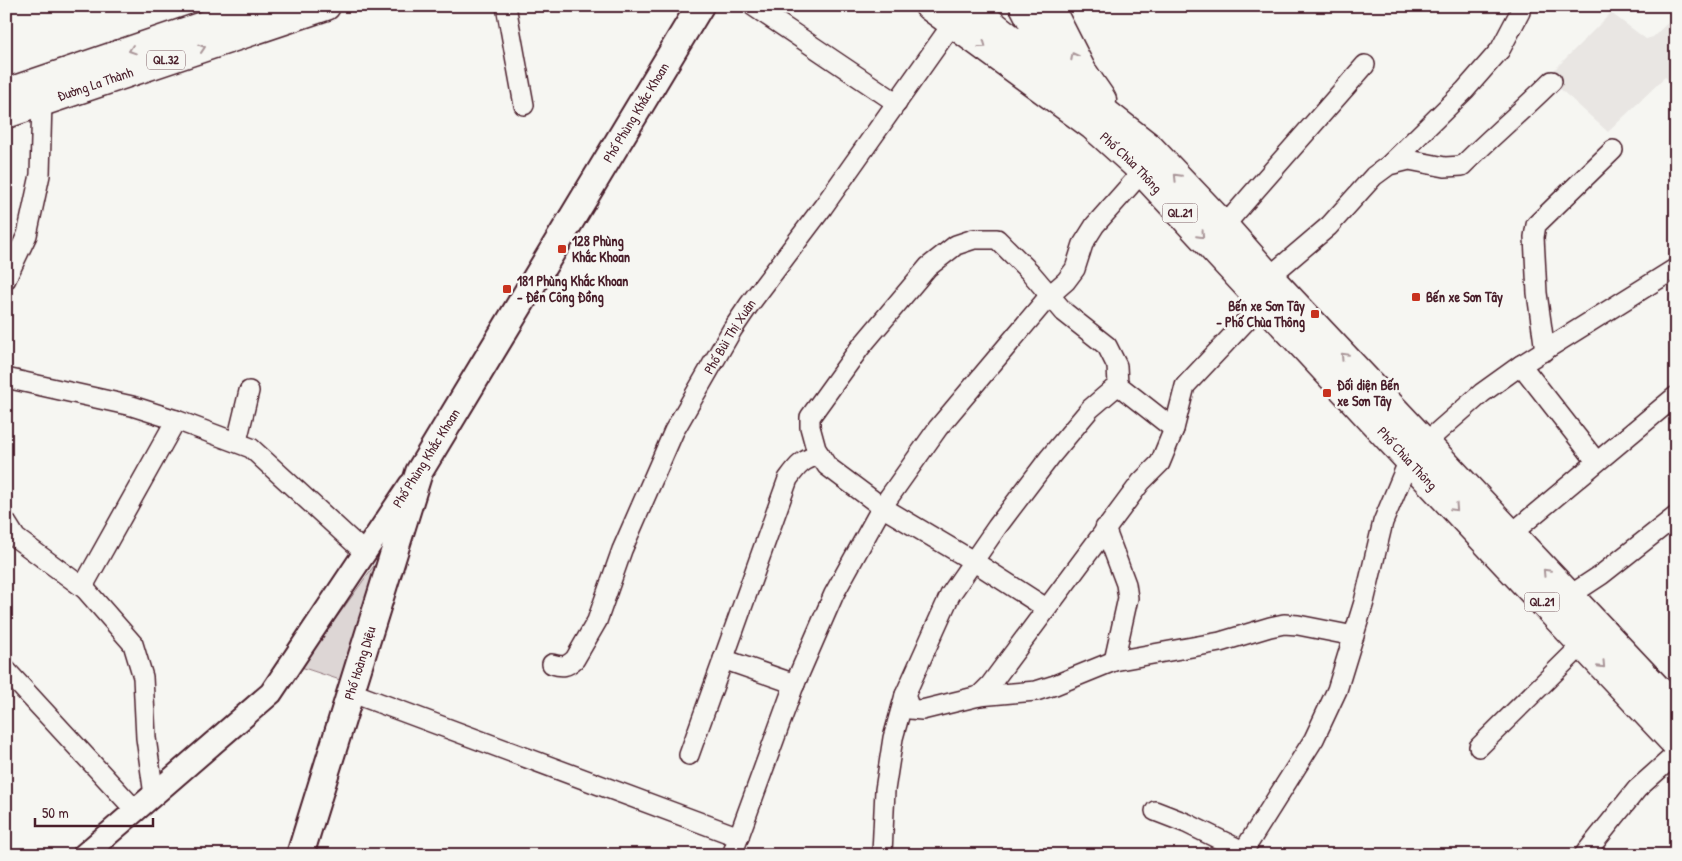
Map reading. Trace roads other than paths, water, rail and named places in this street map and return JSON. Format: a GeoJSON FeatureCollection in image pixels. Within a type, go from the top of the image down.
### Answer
{"type":"FeatureCollection","features":[{"type":"Feature","properties":{"kind":"highway","name":"Đường La Thành"},"geometry":{"type":"LineString","coordinates":[[6,93],[261,6]]}},
{"type":"Feature","properties":{"kind":"highway","name":"Đường La Thành"},"geometry":{"type":"LineString","coordinates":[[6,114],[326,6]]}},
{"type":"Feature","properties":{"kind":"highway","name":"Phố Chùa Thông"},"geometry":{"type":"LineString","coordinates":[[929,6],[961,15],[1062,79],[1146,160],[1417,452],[1582,645],[1660,704]]}},
{"type":"Feature","properties":{"kind":"highway"},"geometry":{"type":"LineString","coordinates":[[1024,6],[1062,79],[1093,126]]}},
{"type":"Feature","properties":{"kind":"highway"},"geometry":{"type":"LineString","coordinates":[[1048,6],[1082,71],[1146,160]]}},
{"type":"Feature","properties":{"kind":"highway","name":"Phố Chùa Thông"},"geometry":{"type":"LineString","coordinates":[[961,15],[1093,126],[1146,160],[1224,226],[1266,290]]}},
{"type":"Feature","properties":{"kind":"highway","name":"Phố Chùa Thông"},"geometry":{"type":"LineString","coordinates":[[1417,452],[1510,534],[1569,596],[1660,704],[1676,744]]}},
{"type":"Feature","properties":{"kind":"main road","name":"Phố Phùng Khắc Khoan"},"geometry":{"type":"LineString","coordinates":[[419,472],[700,6]]}},
{"type":"Feature","properties":{"kind":"main road","name":"Phố Hoàng Diệu"},"geometry":{"type":"LineString","coordinates":[[300,855],[350,692],[380,542],[419,472]]}},
{"type":"Feature","properties":{"kind":"street"},"geometry":{"type":"LineString","coordinates":[[506,6],[524,105]]}},
{"type":"Feature","properties":{"kind":"street"},"geometry":{"type":"LineString","coordinates":[[753,6],[897,103]]}},
{"type":"Feature","properties":{"kind":"street"},"geometry":{"type":"LineString","coordinates":[[979,696],[1019,647],[1105,528],[1141,482],[1160,463],[1174,429],[1186,386],[1266,290],[1329,226],[1374,176],[1389,165],[1465,90],[1500,50],[1520,12],[1520,6]]}},
{"type":"Feature","properties":{"kind":"street","name":"Phố Bùi Thị Xuân"},"geometry":{"type":"LineString","coordinates":[[552,664],[563,667],[570,664],[575,659],[597,621],[622,550],[674,431],[732,330],[748,305],[823,207],[961,15]]}},
{"type":"Feature","properties":{"kind":"street"},"geometry":{"type":"LineString","coordinates":[[1224,226],[1364,65]]}},
{"type":"Feature","properties":{"kind":"street"},"geometry":{"type":"LineString","coordinates":[[1389,165],[1410,160],[1445,166],[1462,166],[1552,81]]}},
{"type":"Feature","properties":{"kind":"street"},"geometry":{"type":"LineString","coordinates":[[6,279],[27,235],[40,175],[42,101]]}},
{"type":"Feature","properties":{"kind":"street"},"geometry":{"type":"LineString","coordinates":[[1545,351],[1537,293],[1534,237],[1536,225],[1613,150]]}},
{"type":"Feature","properties":{"kind":"street"},"geometry":{"type":"LineString","coordinates":[[732,855],[795,684],[834,594],[882,507],[938,428],[1050,295],[1066,281],[1075,269],[1082,244],[1146,160]]}},
{"type":"Feature","properties":{"kind":"street"},"geometry":{"type":"LineString","coordinates":[[882,854],[885,790],[893,738],[905,695],[950,595],[973,561],[1050,457],[1090,409],[1118,385],[1118,366],[1106,346],[1064,312],[997,239],[974,239],[956,245],[928,267],[859,349],[810,417],[810,428],[816,449],[826,466],[882,507],[973,561],[1046,608]]}},
{"type":"Feature","properties":{"kind":"street"},"geometry":{"type":"LineString","coordinates":[[1155,811],[1186,823],[1242,853],[1314,740],[1337,690],[1364,602],[1383,522],[1417,452],[1482,393],[1521,365],[1676,268]]}},
{"type":"Feature","properties":{"kind":"street"},"geometry":{"type":"LineString","coordinates":[[1521,365],[1596,461]]}},
{"type":"Feature","properties":{"kind":"street"},"geometry":{"type":"LineString","coordinates":[[6,378],[132,406],[237,441],[251,448],[380,542],[271,693],[84,855]]}},
{"type":"Feature","properties":{"kind":"street"},"geometry":{"type":"LineString","coordinates":[[1118,385],[1174,429]]}},
{"type":"Feature","properties":{"kind":"street"},"geometry":{"type":"LineString","coordinates":[[237,441],[249,391]]}},
{"type":"Feature","properties":{"kind":"street"},"geometry":{"type":"LineString","coordinates":[[1510,534],[1676,396]]}},
{"type":"Feature","properties":{"kind":"street"},"geometry":{"type":"LineString","coordinates":[[85,590],[86,581],[176,420]]}},
{"type":"Feature","properties":{"kind":"street"},"geometry":{"type":"LineString","coordinates":[[689,755],[788,479],[796,467],[808,458],[820,455]]}},
{"type":"Feature","properties":{"kind":"street"},"geometry":{"type":"LineString","coordinates":[[1569,596],[1601,574],[1676,516]]}},
{"type":"Feature","properties":{"kind":"street"},"geometry":{"type":"LineString","coordinates":[[6,522],[16,538],[85,590],[132,644],[143,677],[146,738],[154,795]]}},
{"type":"Feature","properties":{"kind":"street"},"geometry":{"type":"LineString","coordinates":[[1105,528],[1126,584],[1128,598],[1114,661]]}},
{"type":"Feature","properties":{"kind":"street"},"geometry":{"type":"LineString","coordinates":[[905,695],[910,709],[922,710],[979,696],[1036,691],[1114,661],[1220,642],[1284,624],[1354,636]]}},
{"type":"Feature","properties":{"kind":"street"},"geometry":{"type":"LineString","coordinates":[[1479,747],[1582,645]]}},
{"type":"Feature","properties":{"kind":"street"},"geometry":{"type":"LineString","coordinates":[[723,659],[795,684]]}},
{"type":"Feature","properties":{"kind":"street"},"geometry":{"type":"LineString","coordinates":[[6,670],[136,811]]}},
{"type":"Feature","properties":{"kind":"street"},"geometry":{"type":"LineString","coordinates":[[350,692],[739,837]]}},
{"type":"Feature","properties":{"kind":"street"},"geometry":{"type":"LineString","coordinates":[[1584,855],[1637,789],[1676,754]]}},
{"type":"Feature","properties":{"kind":"place","name":"128 Phùng Khắc Khoan"},"geometry":{"type":"Point","coordinates":[562,249]}},
{"type":"Feature","properties":{"kind":"place","name":"181 Phùng Khắc Khoan - Đền Công Đồng"},"geometry":{"type":"Point","coordinates":[507,289]}},
{"type":"Feature","properties":{"kind":"place","name":"Bến xe Sơn Tây"},"geometry":{"type":"Point","coordinates":[1416,297]}},
{"type":"Feature","properties":{"kind":"place","name":"Bến xe Sơn Tây - Phố Chùa Thông"},"geometry":{"type":"Point","coordinates":[1315,314]}},
{"type":"Feature","properties":{"kind":"place","name":"Đối diện Bến xe Sơn Tây"},"geometry":{"type":"Point","coordinates":[1327,393]}}]}
